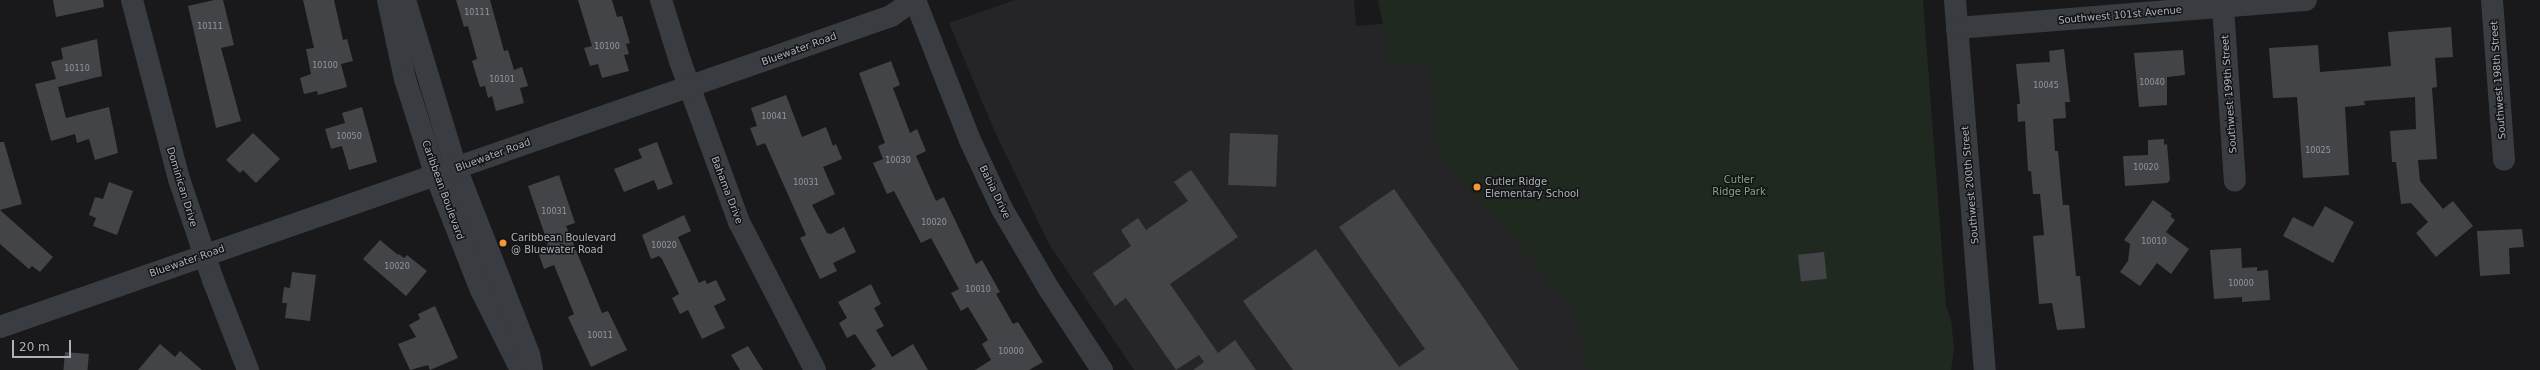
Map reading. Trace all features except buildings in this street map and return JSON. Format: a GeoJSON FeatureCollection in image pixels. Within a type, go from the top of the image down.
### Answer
{"type":"FeatureCollection","features":[{"type":"Feature","properties":{"kind":"street","name":"Dominican Drive"},"geometry":{"type":"LineString","coordinates":[[132,0],[166,134],[204,255],[248,370]]}},
{"type":"Feature","properties":{"kind":"street","name":"Caribbean Boulevard"},"geometry":{"type":"LineString","coordinates":[[388,0],[402,66],[436,176],[481,290],[517,362],[523,370]]}},
{"type":"Feature","properties":{"kind":"street","name":"Caribbean Boulevard"},"geometry":{"type":"LineString","coordinates":[[405,0],[456,168],[529,354],[532,370]]}},
{"type":"Feature","properties":{"kind":"street","name":"Bahama Drive"},"geometry":{"type":"LineString","coordinates":[[661,0],[689,88],[739,222],[815,370]]}},
{"type":"Feature","properties":{"kind":"street","name":"Bluewater Road"},"geometry":{"type":"LineString","coordinates":[[0,327],[689,88],[891,16],[914,0]]}},
{"type":"Feature","properties":{"kind":"street","name":"Bahia Drive"},"geometry":{"type":"LineString","coordinates":[[914,0],[969,138],[1002,209],[1049,289],[1102,370]]}},
{"type":"Feature","properties":{"kind":"street","name":"Southwest 200th Street"},"geometry":{"type":"LineString","coordinates":[[1955,0],[1985,370]]}},
{"type":"Feature","properties":{"kind":"street","name":"Southwest 101st Avenue"},"geometry":{"type":"LineString","coordinates":[[1958,28],[2306,0]]}},
{"type":"Feature","properties":{"kind":"street","name":"Southwest 198th Street"},"geometry":{"type":"LineString","coordinates":[[2492,0],[2504,160]]}},
{"type":"Feature","properties":{"kind":"street","name":"Southwest 199th Street"},"geometry":{"type":"LineString","coordinates":[[2223,7],[2235,181]]}},
{"type":"Feature","properties":{"kind":"shaded area","name":"Cutler Ridge Elementary School"},"geometry":{"type":"Polygon","coordinates":[[[1015,0],[1354,0],[1356,26],[1699,0],[1653,370],[1134,370],[1049,244],[995,132],[949,23],[1015,0]]]}},
{"type":"Feature","properties":{"kind":"green space","name":"Cutler Ridge Park"},"geometry":{"type":"Polygon","coordinates":[[[1378,0],[1923,0],[1946,306],[1951,320],[1954,348],[1951,370],[1588,370],[1573,306],[1437,153],[1431,62],[1391,65],[1378,0]]]}},
{"type":"Feature","properties":{"kind":"place","name":"Cutler Ridge Elementary School"},"geometry":{"type":"Point","coordinates":[1477,187]}},
{"type":"Feature","properties":{"kind":"place","name":"Caribbean Boulevard @ Bluewater Road"},"geometry":{"type":"Point","coordinates":[503,243]}}]}
